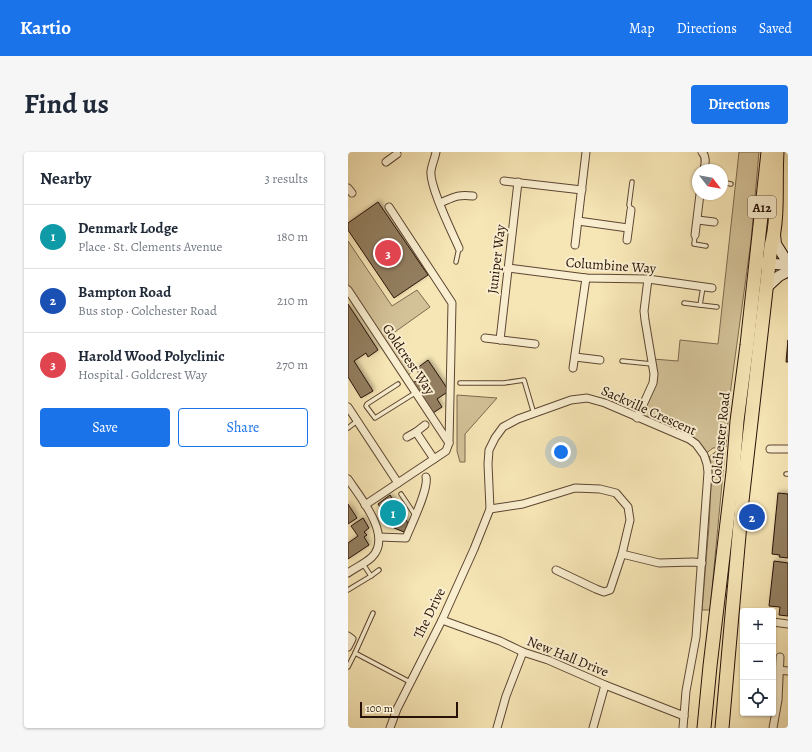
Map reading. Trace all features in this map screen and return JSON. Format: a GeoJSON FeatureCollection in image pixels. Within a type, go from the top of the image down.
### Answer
{"type":"FeatureCollection","features":[{"type":"Feature","properties":{"kind":"highway","name":"Colchester Road"},"geometry":{"type":"LineString","coordinates":[[704,728],[768,152]]}},
{"type":"Feature","properties":{"kind":"highway","name":"Colchester Road"},"geometry":{"type":"LineString","coordinates":[[722,728],[740,522],[771,246],[775,232],[776,171],[778,152]]}},
{"type":"Feature","properties":{"kind":"street"},"geometry":{"type":"LineString","coordinates":[[436,152],[431,171],[433,182],[459,248]]}},
{"type":"Feature","properties":{"kind":"street"},"geometry":{"type":"LineString","coordinates":[[575,245],[586,152]]}},
{"type":"Feature","properties":{"kind":"street"},"geometry":{"type":"LineString","coordinates":[[386,162],[398,153]]}},
{"type":"Feature","properties":{"kind":"street"},"geometry":{"type":"LineString","coordinates":[[704,153],[705,164]]}},
{"type":"Feature","properties":{"kind":"street"},"geometry":{"type":"LineString","coordinates":[[504,181],[582,190]]}},
{"type":"Feature","properties":{"kind":"street","name":"Juniper Way"},"geometry":{"type":"LineString","coordinates":[[500,340],[518,182]]}},
{"type":"Feature","properties":{"kind":"street"},"geometry":{"type":"LineString","coordinates":[[440,203],[463,194],[473,196]]}},
{"type":"Feature","properties":{"kind":"street"},"geometry":{"type":"LineString","coordinates":[[695,235],[700,200]]}},
{"type":"Feature","properties":{"kind":"street"},"geometry":{"type":"LineString","coordinates":[[365,505],[446,451],[449,443],[449,344],[452,303],[389,207]]}},
{"type":"Feature","properties":{"kind":"street"},"geometry":{"type":"LineString","coordinates":[[627,240],[631,210]]}},
{"type":"Feature","properties":{"kind":"street"},"geometry":{"type":"LineString","coordinates":[[698,220],[714,222]]}},
{"type":"Feature","properties":{"kind":"street"},"geometry":{"type":"LineString","coordinates":[[578,221],[628,228]]}},
{"type":"Feature","properties":{"kind":"street"},"geometry":{"type":"LineString","coordinates":[[775,232],[776,244],[788,264]]}},
{"type":"Feature","properties":{"kind":"street"},"geometry":{"type":"LineString","coordinates":[[755,262],[788,264]]}},
{"type":"Feature","properties":{"kind":"street","name":"Columbine Way"},"geometry":{"type":"LineString","coordinates":[[508,268],[586,278],[648,279],[712,288]]}},
{"type":"Feature","properties":{"kind":"street"},"geometry":{"type":"LineString","coordinates":[[766,288],[788,269]]}},
{"type":"Feature","properties":{"kind":"street"},"geometry":{"type":"LineString","coordinates":[[573,368],[586,278]]}},
{"type":"Feature","properties":{"kind":"street"},"geometry":{"type":"LineString","coordinates":[[638,418],[654,383],[654,364],[644,311],[648,279]]}},
{"type":"Feature","properties":{"kind":"street","name":"Goldcrest Way"},"geometry":{"type":"LineString","coordinates":[[348,290],[449,443]]}},
{"type":"Feature","properties":{"kind":"street"},"geometry":{"type":"LineString","coordinates":[[485,338],[534,344]]}},
{"type":"Feature","properties":{"kind":"street"},"geometry":{"type":"LineString","coordinates":[[575,357],[600,360]]}},
{"type":"Feature","properties":{"kind":"street","name":"Sackville Crescent"},"geometry":{"type":"LineString","coordinates":[[490,509],[488,464],[489,450],[503,427],[518,418],[534,414],[571,400],[587,398],[605,403],[688,439],[696,444],[705,457],[708,472],[696,638],[686,691],[683,728]]}},
{"type":"Feature","properties":{"kind":"street"},"geometry":{"type":"LineString","coordinates":[[348,407],[398,483]]}},
{"type":"Feature","properties":{"kind":"street"},"geometry":{"type":"LineString","coordinates":[[407,437],[425,425]]}},
{"type":"Feature","properties":{"kind":"street"},"geometry":{"type":"LineString","coordinates":[[416,432],[434,459]]}},
{"type":"Feature","properties":{"kind":"street"},"geometry":{"type":"LineString","coordinates":[[770,449],[788,449]]}},
{"type":"Feature","properties":{"kind":"street"},"geometry":{"type":"LineString","coordinates":[[379,537],[406,538],[426,489],[426,477]]}},
{"type":"Feature","properties":{"kind":"street"},"geometry":{"type":"LineString","coordinates":[[348,479],[376,524],[379,537],[376,551],[372,557],[348,573]]}},
{"type":"Feature","properties":{"kind":"street"},"geometry":{"type":"LineString","coordinates":[[490,509],[522,504],[575,488],[600,489],[616,493],[628,507],[630,520],[622,554],[610,590],[604,592],[556,570]]}},
{"type":"Feature","properties":{"kind":"street","name":"The Drive"},"geometry":{"type":"LineString","coordinates":[[390,728],[410,682],[442,620],[490,509]]}},
{"type":"Feature","properties":{"kind":"street"},"geometry":{"type":"LineString","coordinates":[[622,554],[659,563],[693,562],[702,564]]}},
{"type":"Feature","properties":{"kind":"street","name":"New Hall Drive"},"geometry":{"type":"LineString","coordinates":[[442,620],[500,641],[523,652],[548,660],[605,686],[684,716]]}},
{"type":"Feature","properties":{"kind":"street"},"geometry":{"type":"LineString","coordinates":[[776,622],[788,624]]}},
{"type":"Feature","properties":{"kind":"street"},"geometry":{"type":"LineString","coordinates":[[348,636],[352,639],[348,647]]}},
{"type":"Feature","properties":{"kind":"street"},"geometry":{"type":"LineString","coordinates":[[497,728],[506,696],[523,652]]}},
{"type":"Feature","properties":{"kind":"street"},"geometry":{"type":"LineString","coordinates":[[774,728],[778,700],[778,670],[780,656]]}},
{"type":"Feature","properties":{"kind":"street"},"geometry":{"type":"LineString","coordinates":[[778,670],[788,671]]}},
{"type":"Feature","properties":{"kind":"street"},"geometry":{"type":"LineString","coordinates":[[593,728],[605,686]]}},
{"type":"Feature","properties":{"kind":"lane"},"geometry":{"type":"LineString","coordinates":[[631,210],[629,205],[632,182]]}},
{"type":"Feature","properties":{"kind":"lane"},"geometry":{"type":"LineString","coordinates":[[695,235],[694,244],[706,246]]}},
{"type":"Feature","properties":{"kind":"lane"},"geometry":{"type":"LineString","coordinates":[[456,262],[459,248]]}},
{"type":"Feature","properties":{"kind":"lane"},"geometry":{"type":"LineString","coordinates":[[700,305],[703,287]]}},
{"type":"Feature","properties":{"kind":"lane"},"geometry":{"type":"LineString","coordinates":[[684,303],[717,307]]}},
{"type":"Feature","properties":{"kind":"lane"},"geometry":{"type":"LineString","coordinates":[[622,361],[654,364]]}},
{"type":"Feature","properties":{"kind":"lane"},"geometry":{"type":"LineString","coordinates":[[460,383],[504,383],[524,380],[534,414]]}},
{"type":"Feature","properties":{"kind":"lane"},"geometry":{"type":"LineString","coordinates":[[398,384],[367,404],[366,406],[373,417],[375,418],[416,393]]}},
{"type":"Feature","properties":{"kind":"lane"},"geometry":{"type":"LineString","coordinates":[[348,428],[357,421]]}},
{"type":"Feature","properties":{"kind":"lane"},"geometry":{"type":"LineString","coordinates":[[401,494],[415,515]]}},
{"type":"Feature","properties":{"kind":"lane"},"geometry":{"type":"LineString","coordinates":[[362,564],[371,576]]}},
{"type":"Feature","properties":{"kind":"lane"},"geometry":{"type":"LineString","coordinates":[[348,590],[379,570]]}},
{"type":"Feature","properties":{"kind":"lane"},"geometry":{"type":"LineString","coordinates":[[348,667],[373,613]]}},
{"type":"Feature","properties":{"kind":"lane"},"geometry":{"type":"LineString","coordinates":[[355,653],[410,682]]}},
{"type":"Feature","properties":{"kind":"shaded area"},"geometry":{"type":"Polygon","coordinates":[[[739,152],[759,152],[751,241],[731,387],[726,447],[713,448],[704,455],[696,444],[637,418],[648,397],[653,359],[678,361],[680,340],[718,344],[739,152]]]}},
{"type":"Feature","properties":{"kind":"shaded area"},"geometry":{"type":"Polygon","coordinates":[[[348,241],[392,306],[417,290],[430,307],[392,334],[410,363],[409,365],[413,372],[408,375],[348,284],[348,241]]]}},
{"type":"Feature","properties":{"kind":"shaded area"},"geometry":{"type":"Polygon","coordinates":[[[457,395],[497,398],[465,434],[465,462],[460,462],[457,451],[457,395]]]}},
{"type":"Feature","properties":{"kind":"shaded area"},"geometry":{"type":"Polygon","coordinates":[[[715,452],[725,452],[710,610],[702,610],[712,467],[709,457],[715,452]]]}},
{"type":"Feature","properties":{"kind":"building"},"geometry":{"type":"Polygon","coordinates":[[[378,202],[428,275],[394,298],[348,230],[348,223],[378,202]]]}},
{"type":"Feature","properties":{"kind":"building"},"geometry":{"type":"Polygon","coordinates":[[[348,304],[378,350],[368,357],[366,353],[354,361],[373,391],[361,398],[348,377],[348,304]]]}},
{"type":"Feature","properties":{"kind":"building"},"geometry":{"type":"Polygon","coordinates":[[[788,340],[788,362],[786,362],[788,340]]]}},
{"type":"Feature","properties":{"kind":"building"},"geometry":{"type":"Polygon","coordinates":[[[428,360],[449,391],[437,399],[442,407],[433,413],[413,383],[421,377],[416,369],[428,360]]]}},
{"type":"Feature","properties":{"kind":"building"},"geometry":{"type":"Polygon","coordinates":[[[778,493],[788,494],[788,558],[779,557],[780,555],[772,554],[778,493]]]}},
{"type":"Feature","properties":{"kind":"building"},"geometry":{"type":"Polygon","coordinates":[[[390,495],[408,523],[404,532],[394,528],[378,504],[390,495]]]}},
{"type":"Feature","properties":{"kind":"building"},"geometry":{"type":"Polygon","coordinates":[[[348,504],[357,518],[348,524],[348,504]]]}},
{"type":"Feature","properties":{"kind":"building"},"geometry":{"type":"Polygon","coordinates":[[[363,518],[369,528],[364,532],[367,535],[364,537],[369,545],[348,559],[348,543],[358,536],[351,526],[363,518]]]}},
{"type":"Feature","properties":{"kind":"building"},"geometry":{"type":"Polygon","coordinates":[[[774,561],[788,563],[788,616],[779,615],[780,607],[769,606],[774,561]]]}},
{"type":"Feature","properties":{"kind":"place","name":"Harold Wood Polyclinic"},"geometry":{"type":"Point","coordinates":[388,253]}},
{"type":"Feature","properties":{"kind":"place","name":"Denmark Lodge"},"geometry":{"type":"Point","coordinates":[393,513]}},
{"type":"Feature","properties":{"kind":"place","name":"Bampton Road"},"geometry":{"type":"Point","coordinates":[752,517]}}]}
